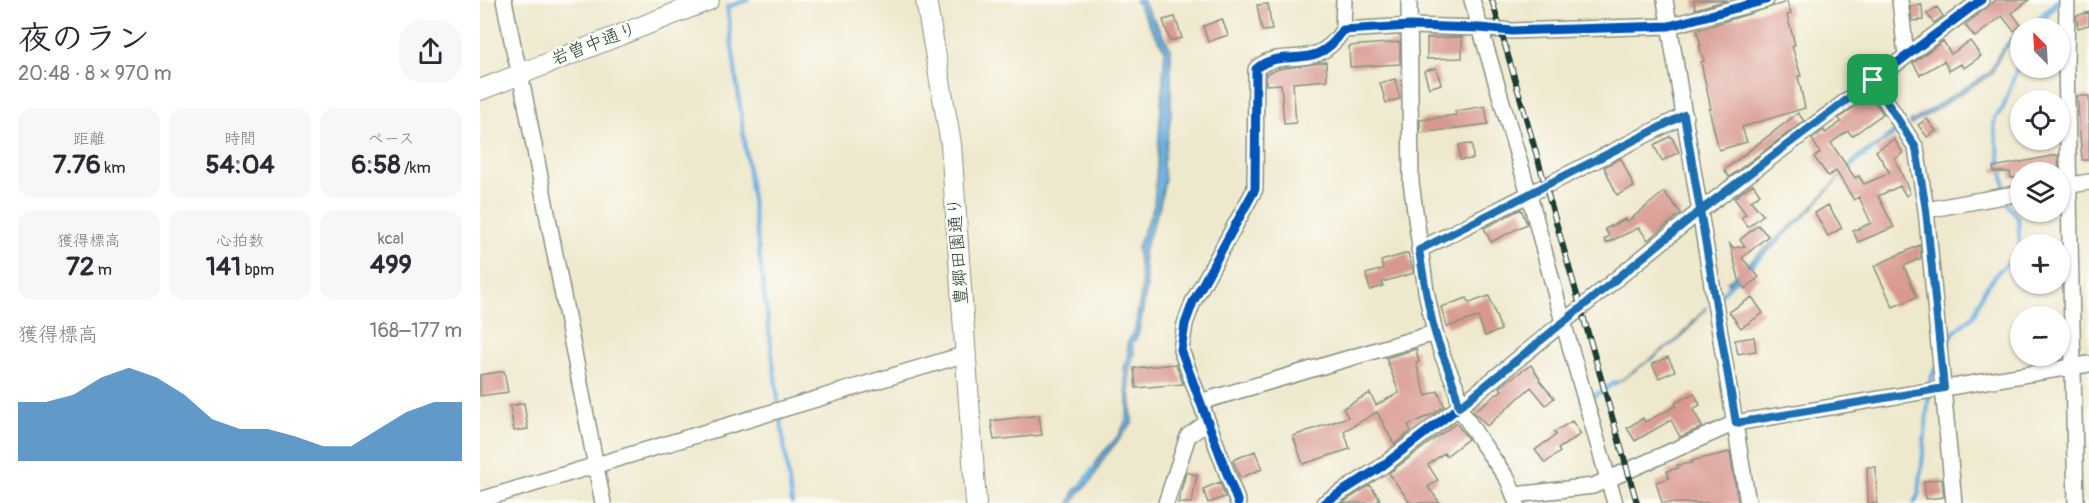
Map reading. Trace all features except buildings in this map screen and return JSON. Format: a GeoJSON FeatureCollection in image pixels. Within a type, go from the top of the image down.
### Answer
{"type":"FeatureCollection","features":[{"type":"Feature","properties":{"kind":"street"},"geometry":{"type":"LineString","coordinates":[[504,0],[603,503]]}},
{"type":"Feature","properties":{"kind":"street","name":"岩曽中通り"},"geometry":{"type":"LineString","coordinates":[[480,90],[709,0]]}},
{"type":"Feature","properties":{"kind":"street","name":"豊郷田園通り"},"geometry":{"type":"LineString","coordinates":[[926,0],[951,144],[976,503]]}},
{"type":"Feature","properties":{"kind":"street"},"geometry":{"type":"LineString","coordinates":[[1238,503],[1181,350],[1185,324],[1193,302],[1256,189],[1256,69],[1264,62],[1310,57],[1327,50],[1343,30],[1344,0]]}},
{"type":"Feature","properties":{"kind":"street"},"geometry":{"type":"LineString","coordinates":[[1409,0],[1411,182],[1419,250],[1435,333],[1456,389],[1459,407],[1508,480],[1516,499],[1593,486],[1736,423],[2081,365]]}},
{"type":"Feature","properties":{"kind":"street"},"geometry":{"type":"LineString","coordinates":[[1472,0],[1615,503]]}},
{"type":"Feature","properties":{"kind":"street"},"geometry":{"type":"LineString","coordinates":[[1665,0],[1748,503]]}},
{"type":"Feature","properties":{"kind":"street"},"geometry":{"type":"LineString","coordinates":[[1343,30],[1410,26],[1512,31],[1669,26],[1766,0]]}},
{"type":"Feature","properties":{"kind":"street"},"geometry":{"type":"LineString","coordinates":[[1900,0],[1906,56]]}},
{"type":"Feature","properties":{"kind":"street"},"geometry":{"type":"LineString","coordinates":[[1324,503],[1382,468],[1701,210],[1981,0]]}},
{"type":"Feature","properties":{"kind":"street"},"geometry":{"type":"LineString","coordinates":[[2064,162],[2067,0]]}},
{"type":"Feature","properties":{"kind":"street"},"geometry":{"type":"LineString","coordinates":[[1873,80],[1916,148],[1926,210],[1954,503]]}},
{"type":"Feature","properties":{"kind":"street"},"geometry":{"type":"LineString","coordinates":[[1419,250],[1684,115]]}},
{"type":"Feature","properties":{"kind":"street"},"geometry":{"type":"LineString","coordinates":[[2070,185],[2089,182]]}},
{"type":"Feature","properties":{"kind":"street"},"geometry":{"type":"LineString","coordinates":[[1926,210],[2010,195]]}},
{"type":"Feature","properties":{"kind":"street"},"geometry":{"type":"LineString","coordinates":[[2067,222],[2081,365],[2076,503]]}},
{"type":"Feature","properties":{"kind":"street"},"geometry":{"type":"LineString","coordinates":[[1200,402],[1435,333]]}},
{"type":"Feature","properties":{"kind":"street"},"geometry":{"type":"LineString","coordinates":[[480,500],[966,354]]}},
{"type":"Feature","properties":{"kind":"street"},"geometry":{"type":"LineString","coordinates":[[1166,503],[1188,436],[1208,422]]}},
{"type":"Feature","properties":{"kind":"water"},"geometry":{"type":"Polygon","coordinates":[[[1135,0],[1142,0],[1171,49],[1171,115],[1163,165],[1165,178],[1160,205],[1143,253],[1147,286],[1139,332],[1132,345],[1134,353],[1129,373],[1132,423],[1104,458],[1092,480],[1078,494],[1074,503],[1069,503],[1074,492],[1089,477],[1099,457],[1119,435],[1128,409],[1124,367],[1128,354],[1127,344],[1135,329],[1142,287],[1137,247],[1154,206],[1165,51],[1135,0]]]}},
{"type":"Feature","properties":{"kind":"water"},"geometry":{"type":"Polygon","coordinates":[[[2010,39],[2010,44],[2000,56],[1992,74],[1911,125],[1910,122],[1990,72],[1998,55],[2010,39]]]}},
{"type":"Feature","properties":{"kind":"water"},"geometry":{"type":"Polygon","coordinates":[[[1897,128],[1877,147],[1862,156],[1773,247],[1728,284],[1727,282],[1812,207],[1860,154],[1876,146],[1897,128]]]}},
{"type":"Feature","properties":{"kind":"water"},"geometry":{"type":"Polygon","coordinates":[[[1706,307],[1680,339],[1613,386],[1679,338],[1706,307]]]}},
{"type":"Feature","properties":{"kind":"waterway"},"geometry":{"type":"LineString","coordinates":[[748,0],[727,7],[779,407]]}},
{"type":"Feature","properties":{"kind":"waterway"},"geometry":{"type":"LineString","coordinates":[[2039,18],[2058,0]]}},
{"type":"Feature","properties":{"kind":"waterway"},"geometry":{"type":"LineString","coordinates":[[2045,18],[2058,3]]}},
{"type":"Feature","properties":{"kind":"waterway"},"geometry":{"type":"LineString","coordinates":[[2006,193],[1994,126],[1995,118],[2003,108],[2014,78]]}},
{"type":"Feature","properties":{"kind":"waterway"},"geometry":{"type":"LineString","coordinates":[[1881,143],[1900,130]]}},
{"type":"Feature","properties":{"kind":"waterway"},"geometry":{"type":"LineString","coordinates":[[1846,171],[1875,147]]}},
{"type":"Feature","properties":{"kind":"waterway"},"geometry":{"type":"LineString","coordinates":[[1944,351],[1954,332],[1974,315],[1983,292],[1999,271],[2020,251],[2018,218],[2008,206],[2007,200]]}},
{"type":"Feature","properties":{"kind":"waterway"},"geometry":{"type":"LineString","coordinates":[[1746,270],[1760,257]]}},
{"type":"Feature","properties":{"kind":"waterway"},"geometry":{"type":"LineString","coordinates":[[1718,297],[1741,275]]}},
{"type":"Feature","properties":{"kind":"waterway"},"geometry":{"type":"LineString","coordinates":[[1930,386],[1936,368]]}},
{"type":"Feature","properties":{"kind":"waterway"},"geometry":{"type":"LineString","coordinates":[[1589,399],[1616,382]]}},
{"type":"Feature","properties":{"kind":"waterway"},"geometry":{"type":"LineString","coordinates":[[1914,503],[1919,493],[1929,394]]}},
{"type":"Feature","properties":{"kind":"waterway"},"geometry":{"type":"LineString","coordinates":[[780,415],[792,503]]}},
{"type":"Feature","properties":{"kind":"waterway"},"geometry":{"type":"LineString","coordinates":[[1082,485],[1093,469]]}},
{"type":"Feature","properties":{"kind":"railway"},"geometry":{"type":"LineString","coordinates":[[1492,0],[1637,503]]}},
{"type":"Feature","properties":{"kind":"cycle path"},"geometry":{"type":"LineString","coordinates":[[1238,503],[1181,350],[1185,324],[1193,302],[1255,189],[1256,69],[1266,62],[1277,59],[1310,56],[1321,52],[1332,44],[1343,30],[1410,26],[1512,31],[1669,26],[1766,0]]}},
{"type":"Feature","properties":{"kind":"cycle path"},"geometry":{"type":"LineString","coordinates":[[1324,503],[1381,467],[1459,407],[1701,210],[1981,0]]}},
{"type":"Feature","properties":{"kind":"route"},"geometry":{"type":"LineString","coordinates":[[1873,80],[1701,210],[1459,407],[1456,389],[1435,333],[1419,250],[1684,115],[1701,210],[1736,423],[1944,388],[1926,210],[1916,148],[1873,80]]}}]}
